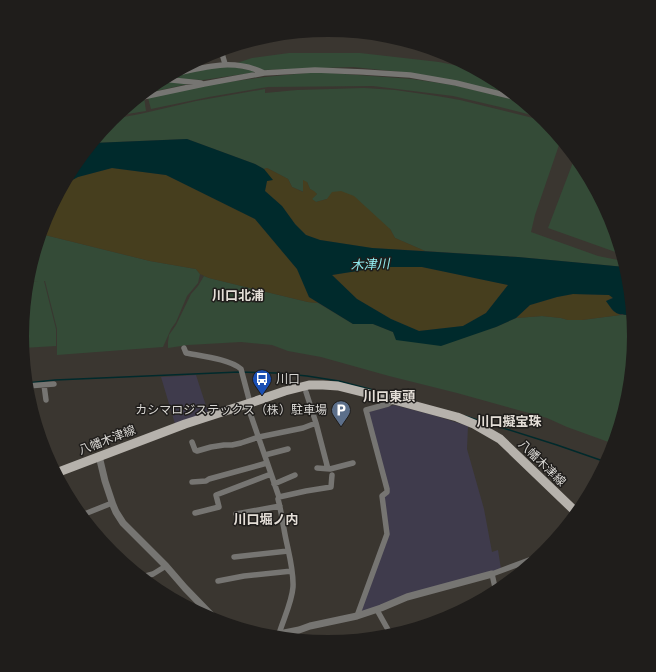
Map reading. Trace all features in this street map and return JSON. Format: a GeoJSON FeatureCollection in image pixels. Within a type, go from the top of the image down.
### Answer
{"type":"FeatureCollection","features":[{"type":"Feature","properties":{"kind":"main road","name":"八幡木津線"},"geometry":{"type":"LineString","coordinates":[[61,471],[185,424],[285,391],[309,385],[338,386],[457,417],[486,430],[500,439],[572,509]]}},
{"type":"Feature","properties":{"kind":"street"},"geometry":{"type":"LineString","coordinates":[[223,57],[225,64]]}},
{"type":"Feature","properties":{"kind":"street"},"geometry":{"type":"LineString","coordinates":[[191,70],[225,64],[250,68],[264,73]]}},
{"type":"Feature","properties":{"kind":"street"},"geometry":{"type":"LineString","coordinates":[[151,95],[264,73],[314,70],[410,75],[456,83],[504,95]]}},
{"type":"Feature","properties":{"kind":"street"},"geometry":{"type":"LineString","coordinates":[[174,80],[199,82],[204,84]]}},
{"type":"Feature","properties":{"kind":"street"},"geometry":{"type":"LineString","coordinates":[[184,348],[186,353],[234,364],[241,369],[248,404],[279,497],[278,499],[292,571],[293,588],[290,602],[278,630]]}},
{"type":"Feature","properties":{"kind":"street"},"geometry":{"type":"LineString","coordinates":[[34,386],[54,384]]}},
{"type":"Feature","properties":{"kind":"street"},"geometry":{"type":"LineString","coordinates":[[44,385],[46,400]]}},
{"type":"Feature","properties":{"kind":"street"},"geometry":{"type":"LineString","coordinates":[[306,392],[335,488]]}},
{"type":"Feature","properties":{"kind":"street"},"geometry":{"type":"LineString","coordinates":[[357,616],[387,534],[382,496],[388,489],[366,410],[388,404],[394,400]]}},
{"type":"Feature","properties":{"kind":"street"},"geometry":{"type":"LineString","coordinates":[[192,442],[195,450],[197,451],[211,447],[236,444],[259,437],[302,428],[316,423]]}},
{"type":"Feature","properties":{"kind":"street"},"geometry":{"type":"LineString","coordinates":[[265,455],[288,449]]}},
{"type":"Feature","properties":{"kind":"street"},"geometry":{"type":"LineString","coordinates":[[99,456],[112,504],[116,512],[123,522],[204,608]]}},
{"type":"Feature","properties":{"kind":"street"},"geometry":{"type":"LineString","coordinates":[[192,482],[206,481],[267,462]]}},
{"type":"Feature","properties":{"kind":"street"},"geometry":{"type":"LineString","coordinates":[[317,468],[329,469],[353,463]]}},
{"type":"Feature","properties":{"kind":"street"},"geometry":{"type":"LineString","coordinates":[[195,513],[219,507],[216,494],[271,474]]}},
{"type":"Feature","properties":{"kind":"street"},"geometry":{"type":"LineString","coordinates":[[274,484],[296,475]]}},
{"type":"Feature","properties":{"kind":"street"},"geometry":{"type":"LineString","coordinates":[[279,497],[331,487],[332,475]]}},
{"type":"Feature","properties":{"kind":"street"},"geometry":{"type":"LineString","coordinates":[[87,513],[112,504]]}},
{"type":"Feature","properties":{"kind":"street"},"geometry":{"type":"LineString","coordinates":[[236,514],[280,506]]}},
{"type":"Feature","properties":{"kind":"street"},"geometry":{"type":"LineString","coordinates":[[234,557],[288,551]]}},
{"type":"Feature","properties":{"kind":"street"},"geometry":{"type":"LineString","coordinates":[[290,632],[357,616],[377,610],[407,597],[492,574],[524,562]]}},
{"type":"Feature","properties":{"kind":"street"},"geometry":{"type":"LineString","coordinates":[[149,575],[166,566]]}},
{"type":"Feature","properties":{"kind":"street"},"geometry":{"type":"LineString","coordinates":[[218,581],[244,576],[292,571]]}},
{"type":"Feature","properties":{"kind":"street"},"geometry":{"type":"LineString","coordinates":[[492,574],[494,585]]}},
{"type":"Feature","properties":{"kind":"street"},"geometry":{"type":"LineString","coordinates":[[377,610],[387,629]]}},
{"type":"Feature","properties":{"kind":"shaded area"},"geometry":{"type":"Polygon","coordinates":[[[196,375],[208,412],[175,424],[161,377],[196,375]]]}},
{"type":"Feature","properties":{"kind":"shaded area"},"geometry":{"type":"Polygon","coordinates":[[[394,405],[468,426],[467,449],[484,509],[492,552],[498,550],[501,569],[366,612],[361,611],[389,534],[384,498],[389,492],[368,412],[394,405]]]}},
{"type":"Feature","properties":{"kind":"green space"},"geometry":{"type":"Polygon","coordinates":[[[289,53],[360,53],[439,62],[460,68],[478,77],[499,91],[411,73],[353,67],[264,70],[237,63],[252,58],[289,53]]]}},
{"type":"Feature","properties":{"kind":"green space"},"geometry":{"type":"Polygon","coordinates":[[[225,66],[258,72],[203,80],[176,79],[187,73],[225,66]]]}},
{"type":"Feature","properties":{"kind":"green space"},"geometry":{"type":"Polygon","coordinates":[[[317,72],[412,79],[453,85],[509,98],[528,114],[453,96],[373,86],[268,87],[151,109],[148,98],[205,85],[317,72]]]}},
{"type":"Feature","properties":{"kind":"green space"},"geometry":{"type":"Polygon","coordinates":[[[170,82],[197,82],[157,91],[170,82]]]}},
{"type":"Feature","properties":{"kind":"green space"},"geometry":{"type":"Polygon","coordinates":[[[364,88],[395,90],[460,100],[532,118],[559,146],[535,215],[531,232],[598,256],[617,260],[619,266],[518,257],[425,251],[395,238],[390,229],[327,199],[316,202],[311,199],[317,194],[310,189],[307,182],[304,186],[304,192],[292,187],[288,179],[267,168],[264,169],[255,164],[187,139],[100,143],[125,117],[196,101],[265,89],[265,93],[297,90],[364,88]]]}},
{"type":"Feature","properties":{"kind":"green space"},"geometry":{"type":"Polygon","coordinates":[[[144,100],[146,111],[128,114],[144,100]]]}},
{"type":"Feature","properties":{"kind":"green space"},"geometry":{"type":"Polygon","coordinates":[[[572,164],[596,204],[615,252],[548,228],[572,164]]]}},
{"type":"Feature","properties":{"kind":"green space"},"geometry":{"type":"Polygon","coordinates":[[[47,235],[150,261],[196,269],[200,274],[198,283],[187,296],[163,347],[57,355],[57,329],[45,281],[56,329],[56,346],[30,348],[32,297],[34,281],[38,281],[35,281],[35,278],[39,259],[47,235]]]}},
{"type":"Feature","properties":{"kind":"green space"},"geometry":{"type":"Polygon","coordinates":[[[204,276],[308,302],[318,303],[353,324],[373,324],[393,332],[396,339],[496,327],[516,318],[542,316],[568,320],[582,320],[626,315],[627,336],[624,375],[617,413],[611,432],[607,442],[547,418],[321,357],[288,351],[272,345],[241,342],[188,345],[168,348],[169,335],[176,325],[191,294],[204,276]]]}},
{"type":"Feature","properties":{"kind":"sand"},"geometry":{"type":"Polygon","coordinates":[[[112,168],[166,175],[255,219],[297,269],[309,297],[318,303],[308,302],[209,278],[200,274],[196,269],[150,261],[47,235],[69,186],[73,180],[112,168]]]}},
{"type":"Feature","properties":{"kind":"sand"},"geometry":{"type":"Polygon","coordinates":[[[267,168],[288,179],[292,187],[303,192],[303,180],[307,182],[310,189],[317,194],[312,199],[316,202],[327,199],[332,192],[341,191],[354,196],[390,229],[395,238],[425,251],[372,248],[320,240],[306,235],[295,224],[282,206],[265,191],[267,181],[272,180],[264,169],[267,168]]]}},
{"type":"Feature","properties":{"kind":"sand"},"geometry":{"type":"Polygon","coordinates":[[[382,267],[422,267],[508,285],[486,313],[463,326],[419,331],[391,319],[357,299],[332,275],[382,267]]]}},
{"type":"Feature","properties":{"kind":"sand"},"geometry":{"type":"Polygon","coordinates":[[[573,294],[609,295],[613,297],[606,301],[613,311],[620,315],[582,320],[568,320],[542,316],[516,318],[530,305],[573,294]]]}},
{"type":"Feature","properties":{"kind":"water","name":"木津川"},"geometry":{"type":"Polygon","coordinates":[[[187,139],[255,164],[264,169],[273,180],[267,181],[265,191],[282,206],[295,224],[306,235],[320,240],[372,248],[518,257],[619,266],[626,315],[616,313],[612,309],[606,301],[613,298],[609,295],[573,294],[530,305],[516,318],[496,327],[441,346],[396,340],[393,332],[373,324],[353,324],[309,297],[297,269],[255,219],[166,175],[112,168],[73,180],[100,143],[187,139]],[[382,267],[332,275],[357,299],[391,319],[419,331],[463,326],[486,313],[508,285],[422,267],[382,267]]]}},
{"type":"Feature","properties":{"kind":"waterway"},"geometry":{"type":"LineString","coordinates":[[33,382],[55,380],[239,372],[307,376],[339,381],[377,391]]}},
{"type":"Feature","properties":{"kind":"waterway"},"geometry":{"type":"LineString","coordinates":[[465,416],[600,460]]}},
{"type":"Feature","properties":{"kind":"place","name":"川口"},"geometry":{"type":"Point","coordinates":[262,396]}},
{"type":"Feature","properties":{"kind":"place","name":"カシマロジステックス（株）駐車場"},"geometry":{"type":"Point","coordinates":[341,427]}},
{"type":"Feature","properties":{"kind":"district","name":"川口北浦"},"geometry":{"type":"Point","coordinates":[238,295]}},
{"type":"Feature","properties":{"kind":"district","name":"川口東頭"},"geometry":{"type":"Point","coordinates":[389,396]}},
{"type":"Feature","properties":{"kind":"district","name":"川口擬宝珠"},"geometry":{"type":"Point","coordinates":[509,421]}},
{"type":"Feature","properties":{"kind":"district","name":"川口堀ノ内"},"geometry":{"type":"Point","coordinates":[266,519]}}]}
